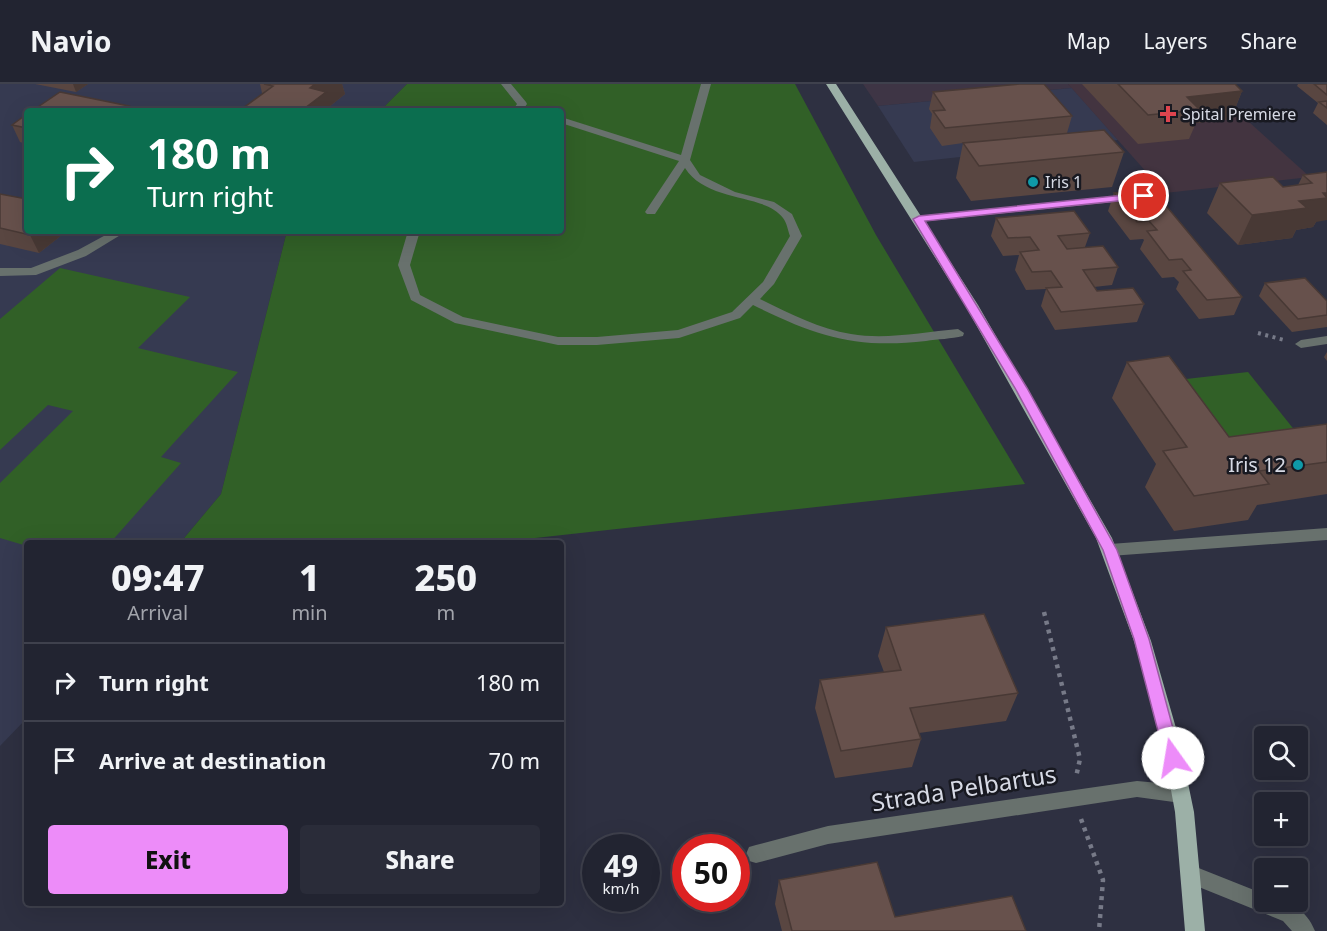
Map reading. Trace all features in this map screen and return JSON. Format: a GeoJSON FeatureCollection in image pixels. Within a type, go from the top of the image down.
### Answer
{"type":"FeatureCollection","features":[{"type":"Feature","properties":{"kind":"main road"},"geometry":{"type":"LineString","coordinates":[[831,84],[919,219],[1021,388],[1110,550],[1141,639],[1181,794],[1191,874],[1195,931]]}},
{"type":"Feature","properties":{"kind":"street"},"geometry":{"type":"LineString","coordinates":[[506,84],[522,104],[521,108]]}},
{"type":"Feature","properties":{"kind":"street"},"geometry":{"type":"LineString","coordinates":[[651,212],[685,160],[706,84]]}},
{"type":"Feature","properties":{"kind":"street"},"geometry":{"type":"LineString","coordinates":[[413,234],[404,266],[415,297],[459,320],[558,341],[597,341],[679,334],[736,315],[768,284],[796,236],[788,216],[770,204],[731,194],[696,177],[685,160],[624,138],[564,121]]}},
{"type":"Feature","properties":{"kind":"street"},"geometry":{"type":"LineString","coordinates":[[919,219],[1144,196]]}},
{"type":"Feature","properties":{"kind":"street"},"geometry":{"type":"LineString","coordinates":[[0,272],[32,272],[82,253],[116,234]]}},
{"type":"Feature","properties":{"kind":"street"},"geometry":{"type":"LineString","coordinates":[[752,300],[798,322],[852,338],[893,339],[958,333]]}},
{"type":"Feature","properties":{"kind":"street"},"geometry":{"type":"LineString","coordinates":[[1301,344],[1327,340]]}},
{"type":"Feature","properties":{"kind":"street"},"geometry":{"type":"LineString","coordinates":[[1110,550],[1327,534]]}},
{"type":"Feature","properties":{"kind":"street","name":"Strada Pelbartus"},"geometry":{"type":"LineString","coordinates":[[756,854],[828,836],[1137,789],[1181,794]]}},
{"type":"Feature","properties":{"kind":"street"},"geometry":{"type":"LineString","coordinates":[[1191,874],[1290,915],[1305,931]]}},
{"type":"Feature","properties":{"kind":"path"},"geometry":{"type":"LineString","coordinates":[[1044,612],[1080,759],[1073,788],[1074,799],[1103,880],[1099,931]]}},
{"type":"Feature","properties":{"kind":"shaded area"},"geometry":{"type":"Polygon","coordinates":[[[0,84],[407,84],[383,108],[24,108],[24,234],[286,234],[221,494],[183,540],[24,540],[24,721],[0,746],[0,84]]]}},
{"type":"Feature","properties":{"kind":"shaded area"},"geometry":{"type":"Polygon","coordinates":[[[863,84],[1068,84],[1072,88],[878,106],[863,84]]]}},
{"type":"Feature","properties":{"kind":"shaded area","name":"Spital Premiere"},"geometry":{"type":"Polygon","coordinates":[[[1068,84],[1207,84],[1310,177],[1165,193],[1068,84]]]}},
{"type":"Feature","properties":{"kind":"shaded area"},"geometry":{"type":"Polygon","coordinates":[[[1072,88],[1118,140],[914,162],[878,106],[1072,88]]]}},
{"type":"Feature","properties":{"kind":"green space"},"geometry":{"type":"Polygon","coordinates":[[[407,84],[795,84],[876,235],[1025,484],[517,540],[183,540],[221,494],[286,234],[564,234],[564,108],[383,108],[407,84]]]}},
{"type":"Feature","properties":{"kind":"green space"},"geometry":{"type":"Polygon","coordinates":[[[60,268],[190,297],[138,348],[238,372],[161,457],[181,463],[113,540],[24,540],[24,545],[0,538],[0,483],[73,411],[48,405],[0,450],[0,319],[60,268]]]}},
{"type":"Feature","properties":{"kind":"green space"},"geometry":{"type":"Polygon","coordinates":[[[1248,372],[1304,442],[1237,450],[1186,379],[1248,372]]]}},
{"type":"Feature","properties":{"kind":"building"},"geometry":{"type":"Polygon","coordinates":[[[264,84],[315,84],[310,88],[326,92],[305,108],[243,108],[273,86],[264,84]]]}},
{"type":"Feature","properties":{"kind":"building"},"geometry":{"type":"Polygon","coordinates":[[[1044,84],[1072,116],[945,128],[933,111],[945,110],[933,92],[1044,84]]]}},
{"type":"Feature","properties":{"kind":"building"},"geometry":{"type":"Polygon","coordinates":[[[1118,84],[1235,84],[1242,91],[1187,97],[1200,110],[1148,115],[1118,84]]]}},
{"type":"Feature","properties":{"kind":"building"},"geometry":{"type":"Polygon","coordinates":[[[1314,84],[1327,84],[1327,95],[1314,84]]]}},
{"type":"Feature","properties":{"kind":"building"},"geometry":{"type":"Polygon","coordinates":[[[60,92],[129,106],[127,108],[36,108],[60,92]]]}},
{"type":"Feature","properties":{"kind":"building"},"geometry":{"type":"Polygon","coordinates":[[[1327,101],[1327,108],[1319,102],[1327,101]]]}},
{"type":"Feature","properties":{"kind":"building"},"geometry":{"type":"Polygon","coordinates":[[[24,116],[24,127],[12,125],[24,116]]]}},
{"type":"Feature","properties":{"kind":"building"},"geometry":{"type":"Polygon","coordinates":[[[1104,130],[1124,152],[979,166],[963,143],[1104,130]]]}},
{"type":"Feature","properties":{"kind":"building"},"geometry":{"type":"Polygon","coordinates":[[[1327,172],[1327,193],[1323,193],[1327,198],[1299,201],[1307,208],[1252,215],[1220,183],[1273,177],[1283,187],[1312,183],[1303,175],[1327,172]]]}},
{"type":"Feature","properties":{"kind":"building"},"geometry":{"type":"Polygon","coordinates":[[[1153,190],[1242,297],[1207,300],[1183,271],[1191,270],[1182,259],[1169,260],[1147,231],[1157,230],[1149,221],[1137,222],[1114,193],[1153,190]]]}},
{"type":"Feature","properties":{"kind":"building"},"geometry":{"type":"Polygon","coordinates":[[[0,194],[24,198],[24,234],[0,228],[0,194]]]}},
{"type":"Feature","properties":{"kind":"building"},"geometry":{"type":"Polygon","coordinates":[[[1074,211],[1090,233],[1058,236],[1067,249],[1103,246],[1118,267],[1083,270],[1097,291],[1133,288],[1144,304],[1061,312],[1046,288],[1062,287],[1051,271],[1032,272],[1020,252],[1039,250],[1030,237],[1008,238],[996,218],[1074,211]]]}},
{"type":"Feature","properties":{"kind":"building"},"geometry":{"type":"Polygon","coordinates":[[[1305,278],[1327,301],[1327,315],[1298,319],[1265,283],[1305,278]]]}},
{"type":"Feature","properties":{"kind":"building"},"geometry":{"type":"Polygon","coordinates":[[[1169,356],[1229,437],[1327,424],[1327,462],[1259,471],[1269,484],[1194,496],[1163,451],[1187,447],[1127,362],[1169,356]]]}},
{"type":"Feature","properties":{"kind":"building"},"geometry":{"type":"Polygon","coordinates":[[[984,614],[1018,693],[910,708],[921,739],[841,751],[820,680],[901,670],[886,627],[984,614]]]}},
{"type":"Feature","properties":{"kind":"building"},"geometry":{"type":"Polygon","coordinates":[[[877,862],[895,917],[1012,896],[1026,931],[792,931],[779,880],[877,862]]]}},
{"type":"Feature","properties":{"kind":"place","name":"Spital Premiere"},"geometry":{"type":"Point","coordinates":[1168,114]}},
{"type":"Feature","properties":{"kind":"place","name":"Iris 1"},"geometry":{"type":"Point","coordinates":[1033,182]}},
{"type":"Feature","properties":{"kind":"place","name":"Iris 12"},"geometry":{"type":"Point","coordinates":[1298,465]}},
{"type":"Feature","properties":{"kind":"route"},"geometry":{"type":"LineString","coordinates":[[1144,196],[919,219],[1021,388],[1110,550],[1141,639],[1173,758]]}}]}
